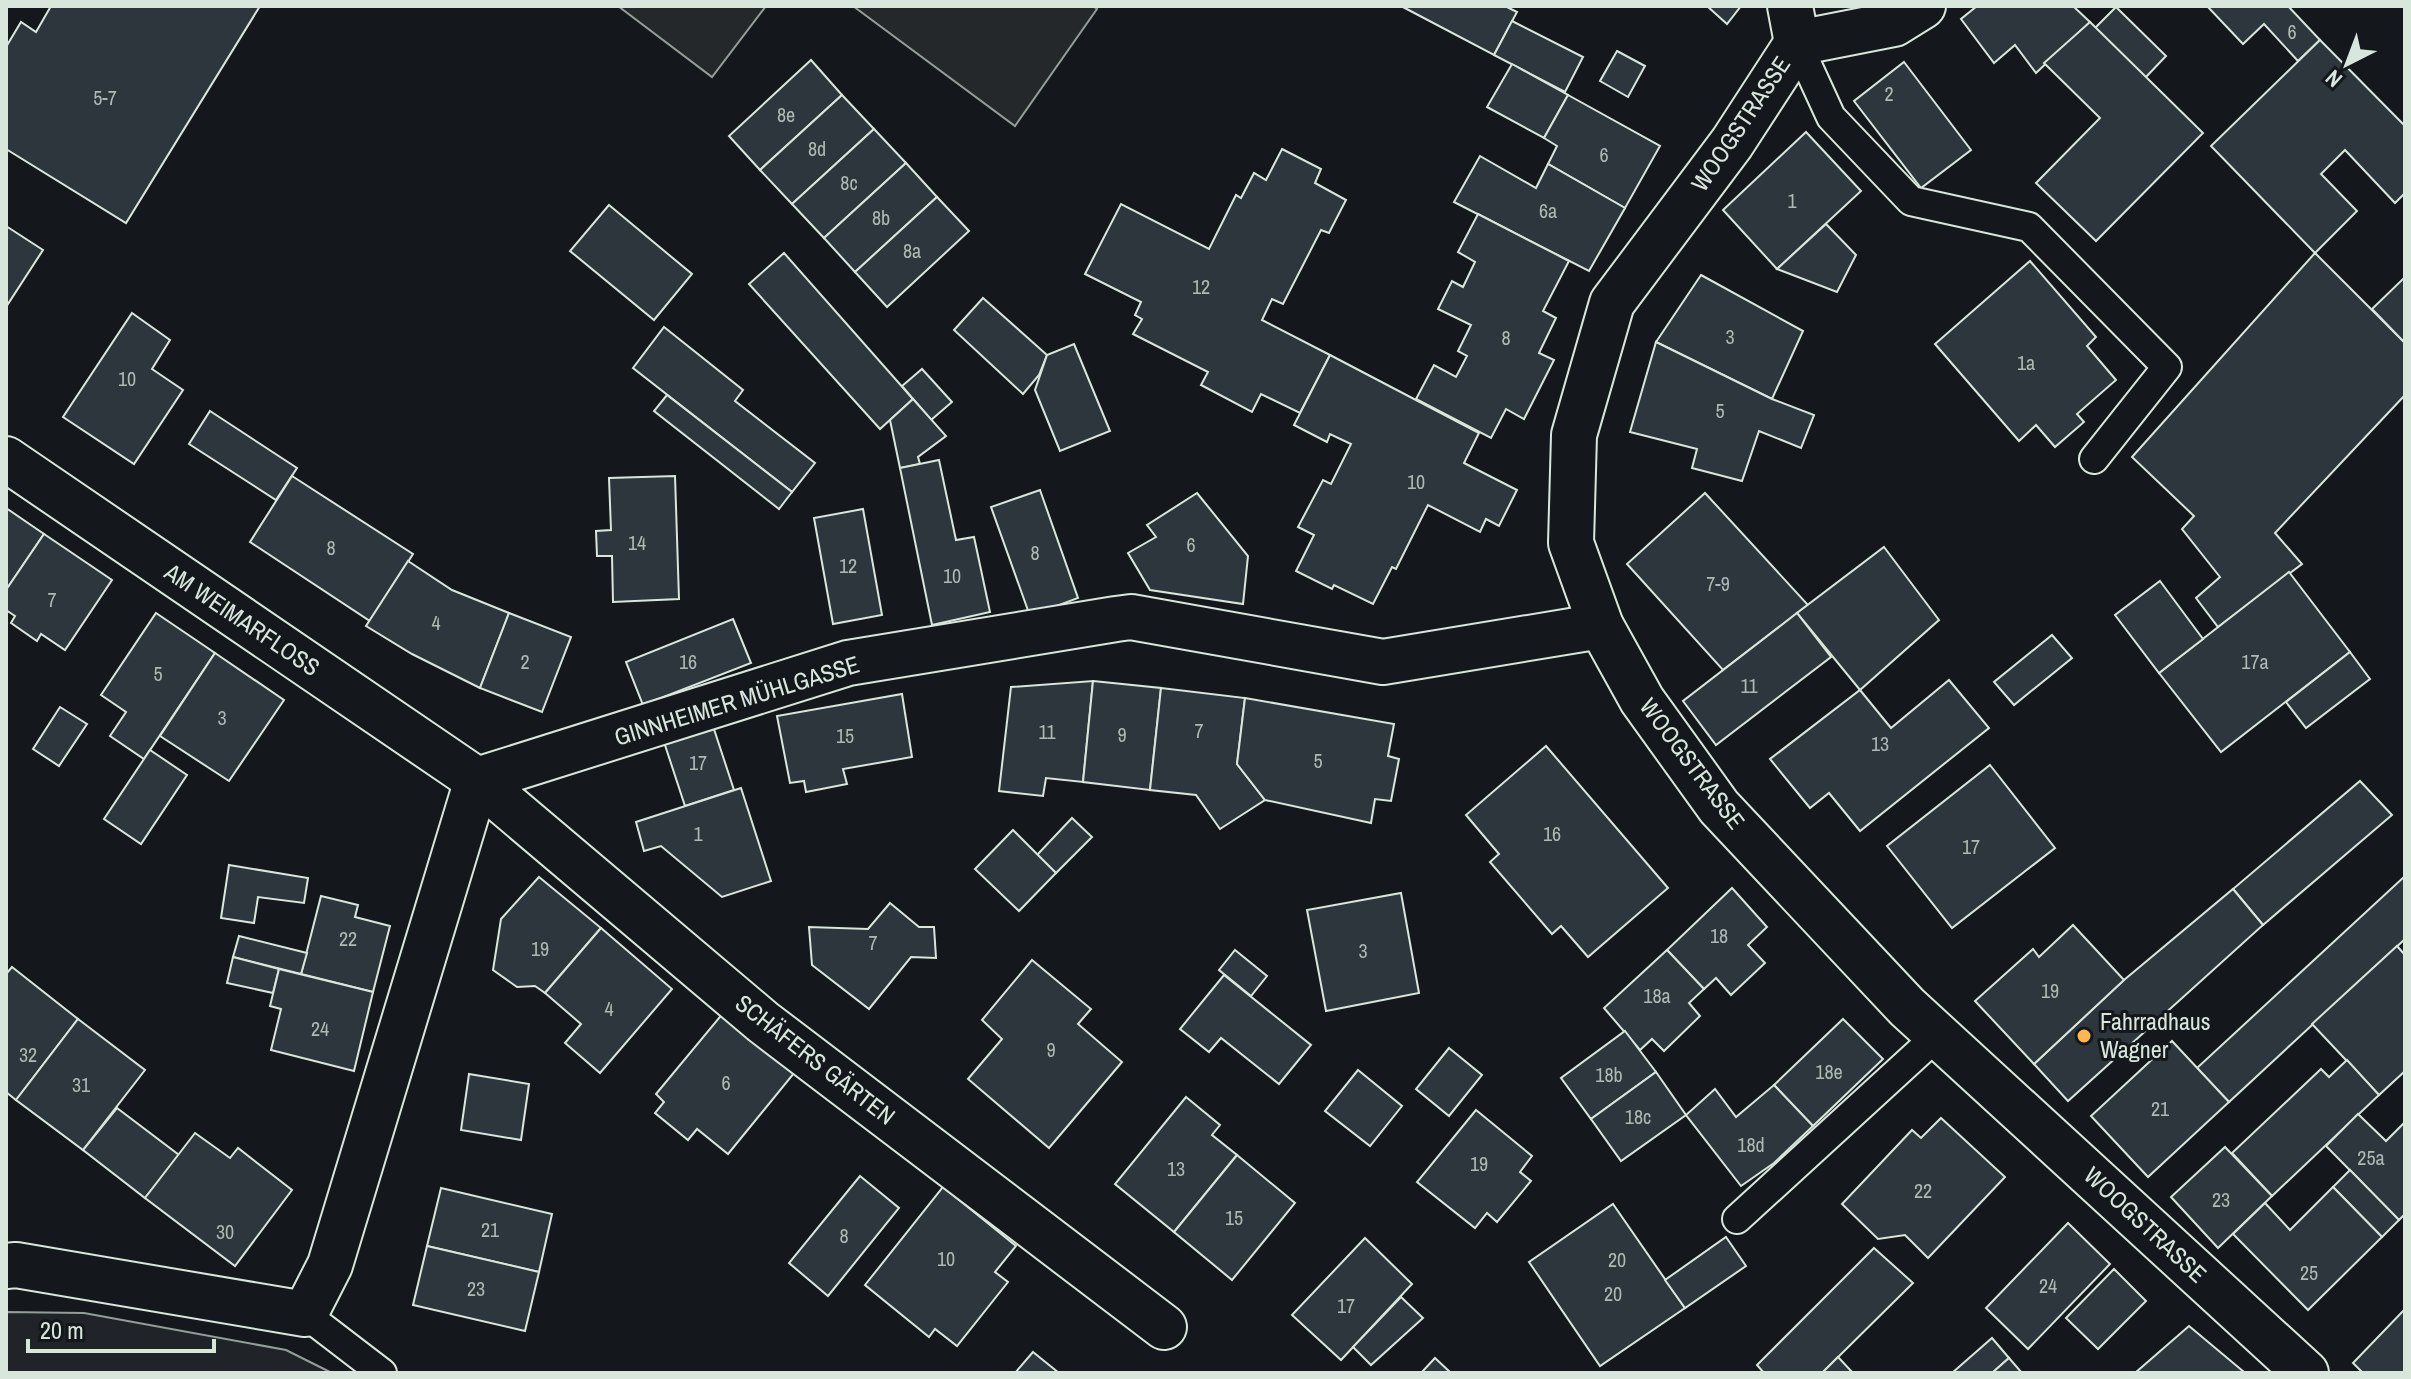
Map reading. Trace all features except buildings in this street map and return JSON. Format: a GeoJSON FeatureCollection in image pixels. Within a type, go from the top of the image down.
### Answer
{"type":"FeatureCollection","features":[{"type":"Feature","properties":{"kind":"street"},"geometry":{"type":"LineString","coordinates":[[1794,24],[1894,24],[1923,6]]}},
{"type":"Feature","properties":{"kind":"street","name":"WOOGSTRASSE"},"geometry":{"type":"LineString","coordinates":[[1794,24],[1732,143],[1612,303],[1574,435],[1571,543],[1601,626],[1642,700],[1719,807],[1907,1007],[2306,1373]]}},
{"type":"Feature","properties":{"kind":"street","name":"AM WEIMARFLOSS"},"geometry":{"type":"LineString","coordinates":[[6,459],[477,780]]}},
{"type":"Feature","properties":{"kind":"street","name":"GINNHEIMER MÜHLGASSE"},"geometry":{"type":"LineString","coordinates":[[477,780],[848,663],[1116,619],[1131,617],[1383,662],[1601,626]]}},
{"type":"Feature","properties":{"kind":"street"},"geometry":{"type":"LineString","coordinates":[[6,1266],[16,1265],[305,1314],[330,1265],[477,780]]}},
{"type":"Feature","properties":{"kind":"street","name":"SCHÄFERS GÄRTEN"},"geometry":{"type":"LineString","coordinates":[[477,780],[763,1022],[1164,1327]]}},
{"type":"Feature","properties":{"kind":"lane"},"geometry":{"type":"LineString","coordinates":[[1794,24],[1831,117],[1911,201],[2029,227],[2167,367],[2094,459]]}},
{"type":"Feature","properties":{"kind":"lane"},"geometry":{"type":"LineString","coordinates":[[1737,1219],[1938,1035]]}},
{"type":"Feature","properties":{"kind":"lane"},"geometry":{"type":"LineString","coordinates":[[305,1314],[382,1373]]}},
{"type":"Feature","properties":{"kind":"shaded area"},"geometry":{"type":"Polygon","coordinates":[[[618,6],[766,6],[712,77],[618,6]]]}},
{"type":"Feature","properties":{"kind":"shaded area"},"geometry":{"type":"Polygon","coordinates":[[[853,6],[1093,6],[1097,9],[1015,126],[853,6]]]}},
{"type":"Feature","properties":{"kind":"shaded area"},"geometry":{"type":"Polygon","coordinates":[[[6,1312],[84,1313],[286,1350],[332,1373],[6,1373],[6,1312]]]}},
{"type":"Feature","properties":{"kind":"place","name":"Fahrradhaus Wagner"},"geometry":{"type":"Point","coordinates":[2084,1036]}}]}
